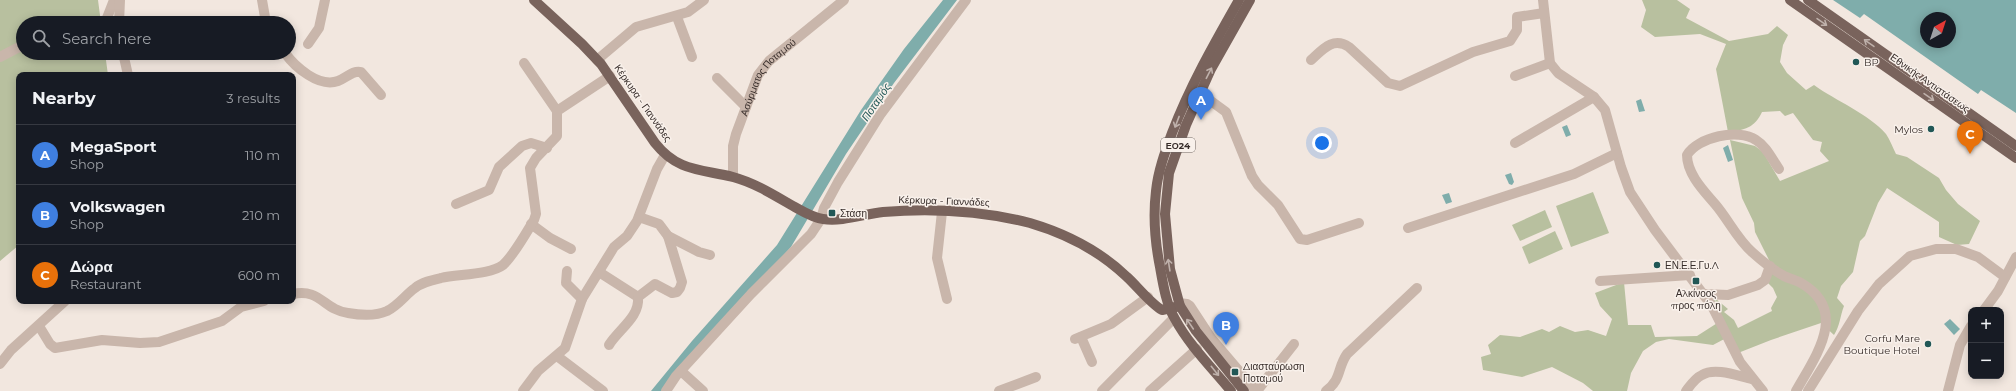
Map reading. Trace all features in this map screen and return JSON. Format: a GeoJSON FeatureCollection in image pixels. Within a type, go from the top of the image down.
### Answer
{"type":"FeatureCollection","features":[{"type":"Feature","properties":{"kind":"main road","name":"Κέρκυρα - Γιαννάδες"},"geometry":{"type":"LineString","coordinates":[[534,0],[597,60],[610,76],[637,119],[665,155],[685,167],[733,177],[752,184],[816,218],[835,220],[894,212],[942,212],[1003,217],[1038,226],[1069,237],[1102,255],[1162,310],[1174,304]]}},
{"type":"Feature","properties":{"kind":"main road","name":"ΕΟ24"},"geometry":{"type":"LineString","coordinates":[[1239,0],[1193,83],[1177,121],[1160,171],[1156,192],[1155,224],[1158,256],[1174,304],[1244,391]]}},
{"type":"Feature","properties":{"kind":"main road","name":"ΕΟ24"},"geometry":{"type":"LineString","coordinates":[[1231,391],[1204,343],[1174,318],[1171,274],[1166,244],[1166,193],[1174,158],[1200,93],[1250,0]]}},
{"type":"Feature","properties":{"kind":"main road","name":"Εθνικής Αντιστάσεως"},"geometry":{"type":"LineString","coordinates":[[1790,0],[2016,158]]}},
{"type":"Feature","properties":{"kind":"main road","name":"Εθνικής Αντιστάσεως"},"geometry":{"type":"LineString","coordinates":[[1808,0],[2016,146]]}},
{"type":"Feature","properties":{"kind":"street"},"geometry":{"type":"LineString","coordinates":[[107,16],[114,0]]}},
{"type":"Feature","properties":{"kind":"street"},"geometry":{"type":"LineString","coordinates":[[119,16],[120,0]]}},
{"type":"Feature","properties":{"kind":"street"},"geometry":{"type":"LineString","coordinates":[[262,0],[265,16]]}},
{"type":"Feature","properties":{"kind":"street"},"geometry":{"type":"LineString","coordinates":[[308,44],[319,28],[325,0]]}},
{"type":"Feature","properties":{"kind":"street"},"geometry":{"type":"LineString","coordinates":[[597,60],[636,27],[677,17],[688,12],[704,0]]}},
{"type":"Feature","properties":{"kind":"street","name":"Ασύρματος Ποταμού"},"geometry":{"type":"LineString","coordinates":[[733,177],[734,140],[758,75],[764,66],[844,0]]}},
{"type":"Feature","properties":{"kind":"street"},"geometry":{"type":"LineString","coordinates":[[666,391],[681,370],[751,294],[810,234],[816,218],[824,208],[838,182],[880,115],[966,0]]}},
{"type":"Feature","properties":{"kind":"street"},"geometry":{"type":"LineString","coordinates":[[1543,0],[1550,63],[1558,73],[1594,98],[1605,110],[1624,177],[1637,204],[1654,230],[1704,294],[1712,306],[1740,362],[1763,391]]}},
{"type":"Feature","properties":{"kind":"street"},"geometry":{"type":"LineString","coordinates":[[1312,60],[1328,45],[1341,43],[1349,47],[1388,83],[1400,86],[1473,52],[1510,41],[1517,30],[1517,17],[1544,13]]}},
{"type":"Feature","properties":{"kind":"street"},"geometry":{"type":"LineString","coordinates":[[677,17],[692,57]]}},
{"type":"Feature","properties":{"kind":"street"},"geometry":{"type":"LineString","coordinates":[[0,56],[16,48]]}},
{"type":"Feature","properties":{"kind":"street"},"geometry":{"type":"LineString","coordinates":[[125,60],[127,72]]}},
{"type":"Feature","properties":{"kind":"street"},"geometry":{"type":"LineString","coordinates":[[292,60],[302,70],[324,81],[337,82],[355,72],[361,72],[381,95]]}},
{"type":"Feature","properties":{"kind":"street"},"geometry":{"type":"LineString","coordinates":[[1515,76],[1550,63]]}},
{"type":"Feature","properties":{"kind":"street"},"geometry":{"type":"LineString","coordinates":[[296,293],[303,292],[312,293],[339,311],[348,313],[382,313],[394,306],[414,288],[426,282],[499,267],[507,260],[536,214],[530,168],[531,163],[547,148],[559,133],[557,111],[524,64]]}},
{"type":"Feature","properties":{"kind":"street"},"geometry":{"type":"LineString","coordinates":[[557,111],[610,76]]}},
{"type":"Feature","properties":{"kind":"street"},"geometry":{"type":"LineString","coordinates":[[717,78],[746,107]]}},
{"type":"Feature","properties":{"kind":"street"},"geometry":{"type":"LineString","coordinates":[[1200,93],[1226,112],[1255,181],[1278,205],[1300,238],[1307,240],[1359,223]]}},
{"type":"Feature","properties":{"kind":"street"},"geometry":{"type":"LineString","coordinates":[[1515,143],[1594,98]]}},
{"type":"Feature","properties":{"kind":"street"},"geometry":{"type":"LineString","coordinates":[[1779,169],[1759,142],[1743,135],[1724,135],[1709,140],[1691,150],[1687,155],[1690,167],[1704,192],[1729,221],[1746,246],[1779,273],[1808,288],[1820,300],[1826,312],[1824,340],[1796,391]]}},
{"type":"Feature","properties":{"kind":"street"},"geometry":{"type":"LineString","coordinates":[[456,204],[489,190],[499,167],[522,146],[531,143],[547,148]]}},
{"type":"Feature","properties":{"kind":"street"},"geometry":{"type":"LineString","coordinates":[[1408,228],[1574,174],[1617,153]]}},
{"type":"Feature","properties":{"kind":"street"},"geometry":{"type":"LineString","coordinates":[[523,391],[538,371],[565,348],[582,299],[617,243],[627,236],[638,217],[657,169],[665,155]]}},
{"type":"Feature","properties":{"kind":"street"},"geometry":{"type":"LineString","coordinates":[[942,212],[937,258],[946,299]]}},
{"type":"Feature","properties":{"kind":"street"},"geometry":{"type":"LineString","coordinates":[[638,217],[659,224],[668,236],[681,280],[681,286],[677,292],[672,293],[657,284],[653,284],[638,297]]}},
{"type":"Feature","properties":{"kind":"street"},"geometry":{"type":"LineString","coordinates":[[531,224],[550,238],[571,249]]}},
{"type":"Feature","properties":{"kind":"street"},"geometry":{"type":"LineString","coordinates":[[668,236],[699,252],[710,255]]}},
{"type":"Feature","properties":{"kind":"street"},"geometry":{"type":"LineString","coordinates":[[1808,391],[1858,311],[1879,284],[1910,256],[1936,249],[1956,249],[1978,257],[2005,277]]}},
{"type":"Feature","properties":{"kind":"street"},"geometry":{"type":"LineString","coordinates":[[1986,307],[1998,291],[2016,257]]}},
{"type":"Feature","properties":{"kind":"street"},"geometry":{"type":"LineString","coordinates":[[1704,294],[1728,295],[1758,285],[1765,280],[1770,266]]}},
{"type":"Feature","properties":{"kind":"street"},"geometry":{"type":"LineString","coordinates":[[567,272],[566,283],[582,299]]}},
{"type":"Feature","properties":{"kind":"street"},"geometry":{"type":"LineString","coordinates":[[599,272],[638,297],[639,303],[635,313],[609,345]]}},
{"type":"Feature","properties":{"kind":"street"},"geometry":{"type":"LineString","coordinates":[[1600,281],[1690,275]]}},
{"type":"Feature","properties":{"kind":"street"},"geometry":{"type":"LineString","coordinates":[[1326,391],[1338,378],[1343,361],[1347,354],[1417,288]]}},
{"type":"Feature","properties":{"kind":"street"},"geometry":{"type":"LineString","coordinates":[[1092,362],[1078,338],[1111,324],[1148,297]]}},
{"type":"Feature","properties":{"kind":"street"},"geometry":{"type":"LineString","coordinates":[[0,364],[11,350],[62,304]]}},
{"type":"Feature","properties":{"kind":"street"},"geometry":{"type":"LineString","coordinates":[[39,326],[50,344],[55,348],[102,340],[140,343],[159,342],[222,321],[228,318],[240,307],[252,304]]}},
{"type":"Feature","properties":{"kind":"street"},"geometry":{"type":"LineString","coordinates":[[1102,391],[1174,318]]}},
{"type":"Feature","properties":{"kind":"street"},"geometry":{"type":"LineString","coordinates":[[1948,391],[1960,345],[1968,331]]}},
{"type":"Feature","properties":{"kind":"street"},"geometry":{"type":"LineString","coordinates":[[1150,391],[1204,343],[1257,391],[1294,344]]}},
{"type":"Feature","properties":{"kind":"street"},"geometry":{"type":"LineString","coordinates":[[557,356],[603,391]]}},
{"type":"Feature","properties":{"kind":"street"},"geometry":{"type":"LineString","coordinates":[[681,370],[703,391]]}},
{"type":"Feature","properties":{"kind":"street"},"geometry":{"type":"LineString","coordinates":[[1686,391],[1697,378],[1707,373],[1715,372],[1752,379]]}},
{"type":"Feature","properties":{"kind":"street"},"geometry":{"type":"LineString","coordinates":[[999,391],[1036,377]]}},
{"type":"Feature","properties":{"kind":"green space"},"geometry":{"type":"Polygon","coordinates":[[[0,0],[98,0],[100,16],[16,16],[16,60],[106,60],[108,72],[16,72],[16,248],[0,261],[0,0]]]}},
{"type":"Feature","properties":{"kind":"green space"},"geometry":{"type":"Polygon","coordinates":[[[1642,0],[1677,0],[1690,9],[1686,18],[1729,41],[1768,34],[1777,26],[1788,35],[1783,45],[1780,62],[1787,73],[1806,90],[1814,85],[1871,120],[1886,134],[1896,154],[1907,157],[1939,178],[1946,190],[1958,204],[1980,221],[1969,244],[1957,245],[1939,237],[1939,222],[1887,188],[1878,203],[1865,236],[1860,241],[1853,272],[1841,286],[1837,298],[1844,306],[1838,328],[1834,335],[1821,323],[1738,353],[1730,336],[1713,345],[1669,339],[1656,342],[1643,351],[1631,373],[1627,391],[1593,391],[1583,383],[1552,367],[1522,377],[1483,370],[1481,357],[1491,354],[1488,345],[1500,335],[1520,337],[1542,329],[1549,332],[1560,326],[1575,332],[1588,330],[1606,336],[1612,319],[1600,306],[1595,293],[1624,282],[1628,325],[1651,325],[1655,337],[1697,336],[1722,320],[1709,296],[1716,299],[1728,309],[1724,312],[1734,320],[1738,328],[1772,311],[1771,308],[1777,297],[1773,288],[1768,283],[1770,262],[1755,232],[1754,223],[1742,198],[1730,140],[1755,146],[1763,152],[1780,181],[1829,161],[1820,151],[1822,142],[1813,140],[1793,113],[1785,116],[1780,111],[1762,112],[1756,122],[1752,125],[1744,129],[1728,132],[1716,69],[1726,44],[1700,34],[1655,37],[1641,27],[1646,10],[1642,0]]]}},
{"type":"Feature","properties":{"kind":"green space"},"geometry":{"type":"Polygon","coordinates":[[[1593,192],[1609,233],[1571,247],[1556,206],[1593,192]]]}},
{"type":"Feature","properties":{"kind":"green space"},"geometry":{"type":"Polygon","coordinates":[[[1545,210],[1552,227],[1520,241],[1512,225],[1545,210]]]}},
{"type":"Feature","properties":{"kind":"green space"},"geometry":{"type":"Polygon","coordinates":[[[1555,231],[1563,249],[1529,264],[1522,247],[1555,231]]]}},
{"type":"Feature","properties":{"kind":"water","name":"Ποταμός"},"geometry":{"type":"Polygon","coordinates":[[[943,0],[957,0],[894,83],[846,154],[791,247],[663,391],[651,391],[692,341],[777,245],[861,110],[904,49],[943,0]]]}},
{"type":"Feature","properties":{"kind":"water"},"geometry":{"type":"Polygon","coordinates":[[[1833,0],[2016,0],[2016,113],[1981,90],[1978,94],[1864,14],[1860,18],[1833,0]]]}},
{"type":"Feature","properties":{"kind":"water"},"geometry":{"type":"Polygon","coordinates":[[[1641,99],[1645,111],[1639,112],[1636,101],[1641,99]]]}},
{"type":"Feature","properties":{"kind":"water"},"geometry":{"type":"Polygon","coordinates":[[[1567,125],[1571,135],[1566,137],[1562,127],[1567,125]]]}},
{"type":"Feature","properties":{"kind":"water"},"geometry":{"type":"Polygon","coordinates":[[[1728,145],[1733,160],[1728,162],[1723,148],[1728,145]]]}},
{"type":"Feature","properties":{"kind":"water"},"geometry":{"type":"Polygon","coordinates":[[[1511,173],[1514,182],[1512,185],[1509,184],[1505,175],[1511,173]]]}},
{"type":"Feature","properties":{"kind":"water"},"geometry":{"type":"Polygon","coordinates":[[[1449,193],[1452,202],[1446,204],[1442,195],[1449,193]]]}},
{"type":"Feature","properties":{"kind":"water"},"geometry":{"type":"Polygon","coordinates":[[[1950,319],[1960,329],[1954,335],[1944,324],[1950,319]]]}},
{"type":"Feature","properties":{"kind":"place","name":"BP"},"geometry":{"type":"Point","coordinates":[1856,62]}},
{"type":"Feature","properties":{"kind":"place","name":"MegaSport"},"geometry":{"type":"Point","coordinates":[1201,120]}},
{"type":"Feature","properties":{"kind":"place","name":"Mylos"},"geometry":{"type":"Point","coordinates":[1931,129]}},
{"type":"Feature","properties":{"kind":"place","name":"Δώρα"},"geometry":{"type":"Point","coordinates":[1970,154]}},
{"type":"Feature","properties":{"kind":"place","name":"Στάση"},"geometry":{"type":"Point","coordinates":[832,213]}},
{"type":"Feature","properties":{"kind":"place","name":"ΕΝ.Ε.Ε.Γυ.Λ"},"geometry":{"type":"Point","coordinates":[1657,265]}},
{"type":"Feature","properties":{"kind":"place","name":"Αλκίνοος προς πόλη"},"geometry":{"type":"Point","coordinates":[1696,281]}},
{"type":"Feature","properties":{"kind":"place","name":"Corfu Mare Boutique Hotel"},"geometry":{"type":"Point","coordinates":[1928,344]}},
{"type":"Feature","properties":{"kind":"place","name":"Volkswagen"},"geometry":{"type":"Point","coordinates":[1226,345]}},
{"type":"Feature","properties":{"kind":"place","name":"Διασταύρωση Ποταμού"},"geometry":{"type":"Point","coordinates":[1235,372]}}]}
